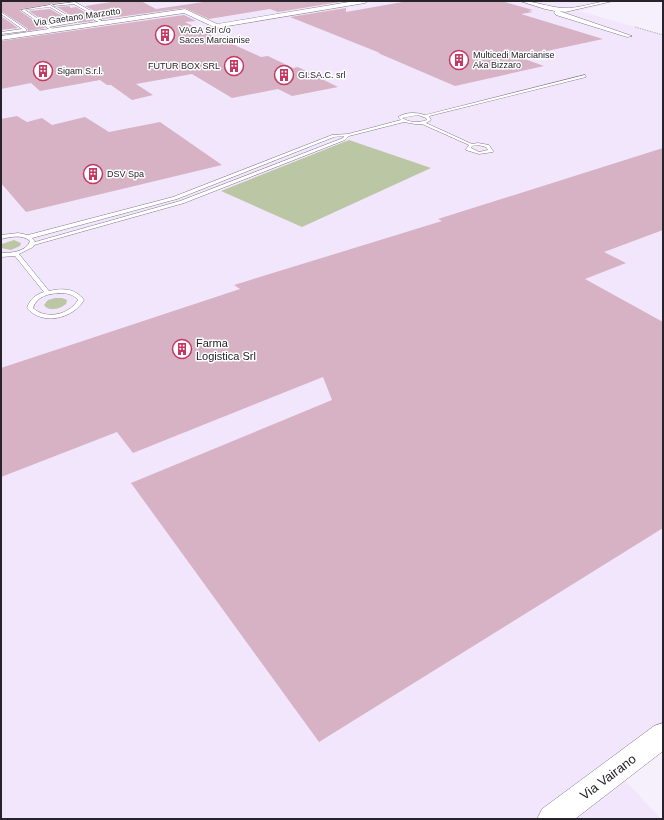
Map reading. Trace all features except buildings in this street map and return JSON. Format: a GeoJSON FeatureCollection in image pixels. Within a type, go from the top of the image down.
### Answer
{"type":"FeatureCollection","features":[{"type":"Feature","properties":{"kind":"street","name":"Via Gaetano Marzotto"},"geometry":{"type":"LineString","coordinates":[[1,38],[49,28],[185,11],[216,26],[365,1]]}},
{"type":"Feature","properties":{"kind":"street"},"geometry":{"type":"LineString","coordinates":[[523,1],[556,9],[570,10],[610,1]]}},
{"type":"Feature","properties":{"kind":"street"},"geometry":{"type":"LineString","coordinates":[[556,9],[558,14],[629,36]]}},
{"type":"Feature","properties":{"kind":"street","name":"Via Vairano"},"geometry":{"type":"LineString","coordinates":[[552,819],[663,735]]}},
{"type":"Feature","properties":{"kind":"lane"},"geometry":{"type":"LineString","coordinates":[[54,5],[74,3],[101,18],[96,19],[103,22]]}},
{"type":"Feature","properties":{"kind":"lane"},"geometry":{"type":"LineString","coordinates":[[50,6],[76,22],[49,28],[22,10],[50,6]]}},
{"type":"Feature","properties":{"kind":"lane"},"geometry":{"type":"LineString","coordinates":[[1,13],[24,30],[1,33]]}},
{"type":"Feature","properties":{"kind":"lane"},"geometry":{"type":"LineString","coordinates":[[403,121],[400,118],[405,114],[413,113],[426,116],[585,76]]}},
{"type":"Feature","properties":{"kind":"lane"},"geometry":{"type":"LineString","coordinates":[[424,122],[429,118],[426,116]]}},
{"type":"Feature","properties":{"kind":"lane"},"geometry":{"type":"LineString","coordinates":[[1,237],[16,235],[28,237],[175,198],[333,136],[348,135],[403,121],[411,123],[424,122],[471,145]]}},
{"type":"Feature","properties":{"kind":"lane"},"geometry":{"type":"LineString","coordinates":[[1,255],[16,254],[28,249],[33,244],[182,202],[344,139],[348,135]]}},
{"type":"Feature","properties":{"kind":"lane"},"geometry":{"type":"LineString","coordinates":[[28,237],[33,241],[33,244]]}},
{"type":"Feature","properties":{"kind":"lane"},"geometry":{"type":"LineString","coordinates":[[16,254],[48,293]]}},
{"type":"Feature","properties":{"kind":"lane"},"geometry":{"type":"LineString","coordinates":[[64,291],[76,294],[81,300],[80,304],[70,312],[54,316],[45,316],[33,312],[30,308],[31,304],[40,295],[48,293],[64,291]]}},
{"type":"Feature","properties":{"kind":"shaded area"},"geometry":{"type":"Polygon","coordinates":[[[1,1],[619,1],[579,11],[663,35],[663,745],[621,776],[661,819],[1,819],[1,1]]]}},
{"type":"Feature","properties":{"kind":"green space"},"geometry":{"type":"Polygon","coordinates":[[[349,140],[431,168],[302,227],[221,191],[349,140]]]}},
{"type":"Feature","properties":{"kind":"green space"},"geometry":{"type":"Polygon","coordinates":[[[14,240],[21,243],[20,246],[11,250],[1,248],[2,244],[14,240]]]}},
{"type":"Feature","properties":{"kind":"green space"},"geometry":{"type":"Polygon","coordinates":[[[55,298],[67,300],[66,304],[55,309],[44,305],[48,300],[55,298]]]}},
{"type":"Feature","properties":{"kind":"place","name":"VAGA Srl c/o Saces Marcianise"},"geometry":{"type":"Point","coordinates":[165,35]}},
{"type":"Feature","properties":{"kind":"place","name":"Multicedi Marcianise Aka Bizzaro"},"geometry":{"type":"Point","coordinates":[459,60]}},
{"type":"Feature","properties":{"kind":"place","name":"FUTUR BOX SRL"},"geometry":{"type":"Point","coordinates":[234,66]}},
{"type":"Feature","properties":{"kind":"place","name":"Sigam S.r.l."},"geometry":{"type":"Point","coordinates":[43,71]}},
{"type":"Feature","properties":{"kind":"place","name":"GI.SA.C. srl"},"geometry":{"type":"Point","coordinates":[284,75]}},
{"type":"Feature","properties":{"kind":"place","name":"DSV Spa"},"geometry":{"type":"Point","coordinates":[93,174]}},
{"type":"Feature","properties":{"kind":"place","name":"Farma Logistica Srl"},"geometry":{"type":"Point","coordinates":[182,349]}}]}
